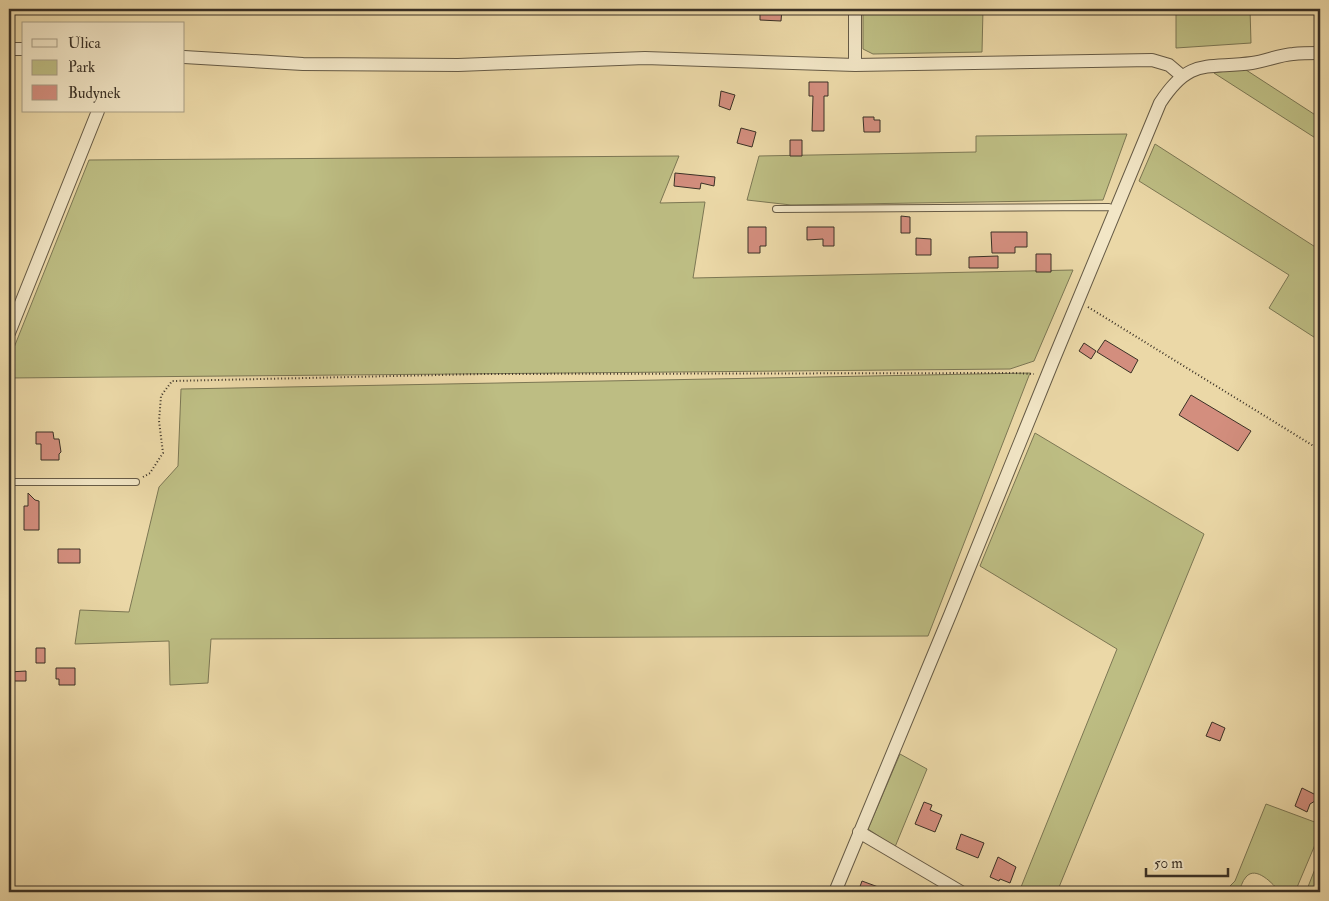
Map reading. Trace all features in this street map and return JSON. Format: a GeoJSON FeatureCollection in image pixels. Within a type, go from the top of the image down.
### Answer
{"type":"FeatureCollection","features":[{"type":"Feature","properties":{"kind":"street"},"geometry":{"type":"LineString","coordinates":[[855,9],[855,66]]}},
{"type":"Feature","properties":{"kind":"street"},"geometry":{"type":"LineString","coordinates":[[9,49],[22,50]]}},
{"type":"Feature","properties":{"kind":"street"},"geometry":{"type":"LineString","coordinates":[[835,892],[1160,103],[1172,85],[1182,76],[1209,65],[1253,63],[1293,54],[1320,52]]}},
{"type":"Feature","properties":{"kind":"street"},"geometry":{"type":"LineString","coordinates":[[185,56],[303,64],[458,65],[645,58],[855,66],[1152,60],[1169,65],[1182,76]]}},
{"type":"Feature","properties":{"kind":"street"},"geometry":{"type":"LineString","coordinates":[[9,333],[98,112]]}},
{"type":"Feature","properties":{"kind":"street"},"geometry":{"type":"LineString","coordinates":[[859,832],[961,892]]}},
{"type":"Feature","properties":{"kind":"lane"},"geometry":{"type":"LineString","coordinates":[[776,209],[1109,207],[1115,210]]}},
{"type":"Feature","properties":{"kind":"lane"},"geometry":{"type":"LineString","coordinates":[[9,482],[136,482]]}},
{"type":"Feature","properties":{"kind":"path"},"geometry":{"type":"LineString","coordinates":[[1078,301],[1320,450]]}},
{"type":"Feature","properties":{"kind":"path"},"geometry":{"type":"LineString","coordinates":[[136,482],[150,474],[163,453],[159,421],[161,396],[172,380],[483,374],[1014,372],[1038,374],[1046,378]]}},
{"type":"Feature","properties":{"kind":"green space"},"geometry":{"type":"Polygon","coordinates":[[[863,9],[983,9],[982,52],[873,54],[863,49],[863,9]]]}},
{"type":"Feature","properties":{"kind":"green space"},"geometry":{"type":"Polygon","coordinates":[[[1176,9],[1250,9],[1251,43],[1176,48],[1176,9]]]}},
{"type":"Feature","properties":{"kind":"green space"},"geometry":{"type":"Polygon","coordinates":[[[1243,68],[1320,118],[1320,141],[1214,73],[1243,68]]]}},
{"type":"Feature","properties":{"kind":"green space"},"geometry":{"type":"Polygon","coordinates":[[[1127,134],[1103,200],[791,205],[747,200],[759,156],[976,152],[976,136],[1127,134]]]}},
{"type":"Feature","properties":{"kind":"green space"},"geometry":{"type":"Polygon","coordinates":[[[1155,144],[1320,250],[1320,341],[1269,308],[1289,275],[1139,181],[1155,144]]]}},
{"type":"Feature","properties":{"kind":"green space"},"geometry":{"type":"Polygon","coordinates":[[[679,156],[660,203],[705,202],[693,278],[1073,270],[1034,361],[1010,369],[9,378],[9,360],[89,160],[679,156]]]}},
{"type":"Feature","properties":{"kind":"green space"},"geometry":{"type":"Polygon","coordinates":[[[1030,373],[928,636],[211,639],[208,683],[170,685],[169,641],[75,644],[80,610],[129,612],[159,487],[178,466],[181,389],[1030,373]]]}},
{"type":"Feature","properties":{"kind":"green space"},"geometry":{"type":"Polygon","coordinates":[[[1035,433],[1204,534],[1057,892],[1019,892],[1117,649],[980,566],[1035,433]]]}},
{"type":"Feature","properties":{"kind":"green space"},"geometry":{"type":"Polygon","coordinates":[[[900,754],[927,769],[895,847],[868,829],[900,754]]]}},
{"type":"Feature","properties":{"kind":"green space"},"geometry":{"type":"Polygon","coordinates":[[[1266,804],[1320,824],[1320,833],[1295,892],[1280,892],[1264,877],[1255,873],[1250,874],[1243,880],[1238,892],[1224,892],[1235,881],[1266,804]]]}},
{"type":"Feature","properties":{"kind":"green space"},"geometry":{"type":"Polygon","coordinates":[[[1320,856],[1320,892],[1306,892],[1320,856]]]}},
{"type":"Feature","properties":{"kind":"building"},"geometry":{"type":"Polygon","coordinates":[[[766,9],[782,9],[781,21],[760,20],[760,12],[766,12],[766,9]]]}},
{"type":"Feature","properties":{"kind":"building"},"geometry":{"type":"Polygon","coordinates":[[[809,82],[828,82],[828,96],[824,96],[824,131],[812,131],[813,96],[809,96],[809,82]]]}},
{"type":"Feature","properties":{"kind":"building"},"geometry":{"type":"Polygon","coordinates":[[[721,91],[735,95],[730,110],[719,106],[721,91]]]}},
{"type":"Feature","properties":{"kind":"building"},"geometry":{"type":"Polygon","coordinates":[[[863,117],[874,117],[874,120],[880,120],[880,132],[864,132],[863,117]]]}},
{"type":"Feature","properties":{"kind":"building"},"geometry":{"type":"Polygon","coordinates":[[[741,128],[756,132],[752,147],[737,143],[741,128]]]}},
{"type":"Feature","properties":{"kind":"building"},"geometry":{"type":"Polygon","coordinates":[[[790,140],[802,140],[802,156],[790,156],[790,140]]]}},
{"type":"Feature","properties":{"kind":"building"},"geometry":{"type":"Polygon","coordinates":[[[675,173],[715,177],[714,186],[701,183],[700,189],[674,186],[675,173]]]}},
{"type":"Feature","properties":{"kind":"building"},"geometry":{"type":"Polygon","coordinates":[[[901,216],[910,217],[910,233],[901,233],[901,216]]]}},
{"type":"Feature","properties":{"kind":"building"},"geometry":{"type":"Polygon","coordinates":[[[748,227],[766,227],[766,246],[760,246],[760,253],[748,253],[748,227]]]}},
{"type":"Feature","properties":{"kind":"building"},"geometry":{"type":"Polygon","coordinates":[[[807,227],[834,227],[834,246],[823,246],[823,239],[807,240],[807,227]]]}},
{"type":"Feature","properties":{"kind":"building"},"geometry":{"type":"Polygon","coordinates":[[[991,232],[1027,232],[1027,247],[1015,247],[1015,253],[992,253],[991,232]]]}},
{"type":"Feature","properties":{"kind":"building"},"geometry":{"type":"Polygon","coordinates":[[[916,238],[931,239],[931,255],[916,255],[916,238]]]}},
{"type":"Feature","properties":{"kind":"building"},"geometry":{"type":"Polygon","coordinates":[[[1036,254],[1051,254],[1051,272],[1036,272],[1036,254]]]}},
{"type":"Feature","properties":{"kind":"building"},"geometry":{"type":"Polygon","coordinates":[[[998,256],[998,268],[969,268],[969,257],[998,256]]]}},
{"type":"Feature","properties":{"kind":"building"},"geometry":{"type":"Polygon","coordinates":[[[1105,340],[1138,360],[1131,373],[1097,352],[1105,340]]]}},
{"type":"Feature","properties":{"kind":"building"},"geometry":{"type":"Polygon","coordinates":[[[1084,343],[1096,351],[1091,359],[1079,351],[1084,343]]]}},
{"type":"Feature","properties":{"kind":"building"},"geometry":{"type":"Polygon","coordinates":[[[1191,395],[1251,431],[1238,451],[1179,415],[1191,395]]]}},
{"type":"Feature","properties":{"kind":"building"},"geometry":{"type":"Polygon","coordinates":[[[36,432],[53,432],[54,439],[59,439],[61,452],[59,460],[41,460],[41,444],[36,444],[36,432]]]}},
{"type":"Feature","properties":{"kind":"building"},"geometry":{"type":"Polygon","coordinates":[[[28,493],[35,500],[39,501],[39,530],[24,530],[24,506],[28,506],[28,493]]]}},
{"type":"Feature","properties":{"kind":"building"},"geometry":{"type":"Polygon","coordinates":[[[58,549],[80,549],[80,563],[58,563],[58,549]]]}},
{"type":"Feature","properties":{"kind":"building"},"geometry":{"type":"Polygon","coordinates":[[[36,648],[45,648],[45,663],[36,663],[36,648]]]}},
{"type":"Feature","properties":{"kind":"building"},"geometry":{"type":"Polygon","coordinates":[[[56,668],[75,668],[75,685],[59,685],[59,679],[56,679],[56,668]]]}},
{"type":"Feature","properties":{"kind":"building"},"geometry":{"type":"Polygon","coordinates":[[[26,671],[26,681],[9,681],[9,672],[26,671]]]}},
{"type":"Feature","properties":{"kind":"building"},"geometry":{"type":"Polygon","coordinates":[[[1212,722],[1225,728],[1220,741],[1206,736],[1212,722]]]}},
{"type":"Feature","properties":{"kind":"building"},"geometry":{"type":"Polygon","coordinates":[[[1302,788],[1320,797],[1310,804],[1307,812],[1295,806],[1302,788]]]}},
{"type":"Feature","properties":{"kind":"building"},"geometry":{"type":"Polygon","coordinates":[[[924,802],[932,805],[930,810],[942,815],[935,832],[915,824],[924,802]]]}},
{"type":"Feature","properties":{"kind":"building"},"geometry":{"type":"Polygon","coordinates":[[[961,834],[984,843],[978,858],[956,849],[961,834]]]}},
{"type":"Feature","properties":{"kind":"building"},"geometry":{"type":"Polygon","coordinates":[[[998,857],[1016,867],[1010,883],[990,877],[998,857]]]}},
{"type":"Feature","properties":{"kind":"building"},"geometry":{"type":"Polygon","coordinates":[[[862,881],[889,891],[889,892],[858,892],[862,881]]]}}]}
